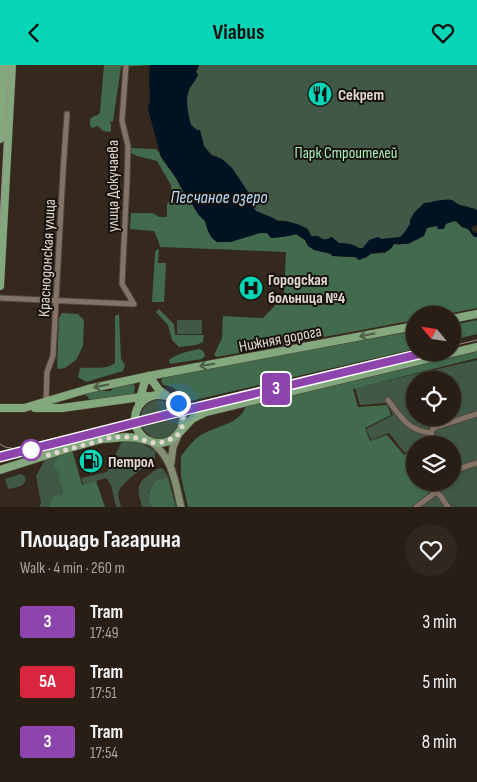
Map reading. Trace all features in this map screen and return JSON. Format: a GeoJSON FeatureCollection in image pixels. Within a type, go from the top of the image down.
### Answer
{"type":"FeatureCollection","features":[{"type":"Feature","properties":{"kind":"main road"},"geometry":{"type":"LineString","coordinates":[[0,286],[6,101],[4,65]]}},
{"type":"Feature","properties":{"kind":"main road"},"geometry":{"type":"LineString","coordinates":[[5,82],[12,65]]}},
{"type":"Feature","properties":{"kind":"main road"},"geometry":{"type":"LineString","coordinates":[[0,139],[6,101]]}},
{"type":"Feature","properties":{"kind":"main road"},"geometry":{"type":"LineString","coordinates":[[461,317],[477,314]]}},
{"type":"Feature","properties":{"kind":"main road","name":"Нижняя дорога"},"geometry":{"type":"LineString","coordinates":[[24,408],[88,389],[149,376],[406,328]]}},
{"type":"Feature","properties":{"kind":"main road"},"geometry":{"type":"LineString","coordinates":[[0,470],[102,439],[127,437],[158,443],[165,442],[174,439],[192,419],[206,412],[477,347]]}},
{"type":"Feature","properties":{"kind":"main road"},"geometry":{"type":"LineString","coordinates":[[171,466],[173,447],[183,422],[182,410],[178,403],[159,390],[149,376],[140,397],[135,419],[137,428],[142,436],[156,445],[165,455],[171,466],[181,507]]}},
{"type":"Feature","properties":{"kind":"main road"},"geometry":{"type":"LineString","coordinates":[[0,408],[62,408],[155,395],[168,396]]}},
{"type":"Feature","properties":{"kind":"main road"},"geometry":{"type":"LineString","coordinates":[[138,407],[146,399],[155,395]]}},
{"type":"Feature","properties":{"kind":"street"},"geometry":{"type":"LineString","coordinates":[[4,65],[12,65]]}},
{"type":"Feature","properties":{"kind":"street","name":"улица Докучаева"},"geometry":{"type":"LineString","coordinates":[[56,301],[134,304],[122,284],[128,181],[128,147],[122,121],[126,65]]}},
{"type":"Feature","properties":{"kind":"street","name":"Краснодонская улица"},"geometry":{"type":"LineString","coordinates":[[46,402],[47,372],[52,356],[67,114]]}},
{"type":"Feature","properties":{"kind":"street"},"geometry":{"type":"LineString","coordinates":[[0,298],[56,301]]}},
{"type":"Feature","properties":{"kind":"street"},"geometry":{"type":"LineString","coordinates":[[388,400],[405,423],[421,432],[431,433]]}},
{"type":"Feature","properties":{"kind":"street"},"geometry":{"type":"LineString","coordinates":[[432,436],[431,433],[433,428],[477,414]]}},
{"type":"Feature","properties":{"kind":"street"},"geometry":{"type":"LineString","coordinates":[[461,468],[477,463]]}},
{"type":"Feature","properties":{"kind":"street"},"geometry":{"type":"LineString","coordinates":[[416,507],[436,492],[448,507]]}},
{"type":"Feature","properties":{"kind":"green space"},"geometry":{"type":"Polygon","coordinates":[[[104,65],[150,65],[121,67],[113,121],[110,122],[111,131],[109,132],[103,131],[98,126],[92,128],[90,125],[90,119],[100,112],[104,65]]]}},
{"type":"Feature","properties":{"kind":"green space","name":"Парк Строителей"},"geometry":{"type":"Polygon","coordinates":[[[199,65],[477,65],[477,210],[459,205],[452,200],[434,201],[417,209],[410,220],[410,224],[400,237],[382,239],[366,244],[363,248],[352,244],[337,243],[313,237],[308,229],[289,222],[278,221],[256,211],[251,204],[248,192],[232,168],[212,155],[204,146],[200,130],[191,125],[187,97],[199,65]]]}},
{"type":"Feature","properties":{"kind":"green space"},"geometry":{"type":"Polygon","coordinates":[[[129,148],[156,149],[159,152],[198,214],[205,221],[212,238],[217,242],[230,242],[260,233],[267,233],[271,238],[296,234],[305,240],[308,246],[333,256],[366,258],[370,254],[385,253],[394,244],[400,245],[427,228],[454,221],[457,222],[477,237],[477,308],[461,311],[461,306],[406,306],[406,322],[217,357],[214,355],[222,338],[223,316],[263,318],[284,296],[286,252],[160,247],[154,231],[130,229],[131,213],[153,213],[159,217],[167,217],[167,204],[171,199],[171,185],[157,161],[129,152],[129,148]]]}},
{"type":"Feature","properties":{"kind":"green space"},"geometry":{"type":"Polygon","coordinates":[[[159,249],[158,263],[166,263],[164,302],[152,302],[155,253],[159,249]]]}},
{"type":"Feature","properties":{"kind":"green space"},"geometry":{"type":"Polygon","coordinates":[[[159,309],[174,324],[175,335],[204,335],[203,342],[196,345],[179,347],[172,340],[168,325],[156,312],[159,309]]]}},
{"type":"Feature","properties":{"kind":"green space"},"geometry":{"type":"Polygon","coordinates":[[[62,313],[78,314],[84,320],[83,346],[76,360],[65,368],[57,369],[59,318],[62,313]]]}},
{"type":"Feature","properties":{"kind":"green space"},"geometry":{"type":"Polygon","coordinates":[[[119,314],[121,359],[125,365],[123,371],[86,382],[78,377],[80,368],[103,367],[115,363],[115,316],[119,314]]]}},
{"type":"Feature","properties":{"kind":"green space"},"geometry":{"type":"Polygon","coordinates":[[[177,320],[202,320],[202,334],[177,334],[177,320]]]}},
{"type":"Feature","properties":{"kind":"green space"},"geometry":{"type":"Polygon","coordinates":[[[477,320],[477,334],[461,338],[461,323],[477,320]]]}},
{"type":"Feature","properties":{"kind":"green space"},"geometry":{"type":"Polygon","coordinates":[[[406,333],[406,351],[186,402],[175,389],[163,385],[161,381],[163,376],[406,333]]]}},
{"type":"Feature","properties":{"kind":"green space"},"geometry":{"type":"Polygon","coordinates":[[[200,349],[204,352],[205,356],[202,359],[170,364],[169,360],[176,356],[200,349]]]}},
{"type":"Feature","properties":{"kind":"green space"},"geometry":{"type":"Polygon","coordinates":[[[477,350],[477,358],[425,371],[406,371],[406,376],[353,389],[358,407],[387,405],[391,415],[365,428],[370,441],[387,435],[404,455],[406,454],[406,491],[431,491],[412,507],[188,507],[181,477],[181,456],[201,435],[234,420],[246,405],[431,361],[461,361],[461,354],[477,350]]]}},
{"type":"Feature","properties":{"kind":"green space"},"geometry":{"type":"Polygon","coordinates":[[[477,360],[477,507],[417,507],[440,491],[461,491],[461,436],[436,436],[434,431],[430,436],[406,436],[405,453],[389,433],[371,440],[366,429],[393,415],[387,403],[360,405],[355,388],[406,376],[406,426],[461,426],[461,371],[429,371],[477,360]]]}},
{"type":"Feature","properties":{"kind":"green space"},"geometry":{"type":"Polygon","coordinates":[[[133,384],[135,386],[134,393],[130,396],[94,402],[85,394],[91,390],[111,391],[114,386],[133,384]]]}},
{"type":"Feature","properties":{"kind":"green space"},"geometry":{"type":"Polygon","coordinates":[[[156,400],[168,403],[177,412],[140,421],[144,407],[156,400]]]}},
{"type":"Feature","properties":{"kind":"green space"},"geometry":{"type":"Polygon","coordinates":[[[179,418],[178,425],[174,431],[170,436],[164,438],[152,437],[142,427],[179,418]]]}},
{"type":"Feature","properties":{"kind":"green space"},"geometry":{"type":"Polygon","coordinates":[[[127,439],[138,441],[155,451],[155,458],[121,487],[118,495],[121,507],[116,507],[111,485],[106,478],[83,485],[81,478],[107,472],[121,443],[127,439]]]}},
{"type":"Feature","properties":{"kind":"green space"},"geometry":{"type":"Polygon","coordinates":[[[71,450],[82,485],[96,481],[105,507],[48,507],[54,496],[63,495],[62,486],[59,482],[59,472],[53,466],[59,454],[71,450]]]}},
{"type":"Feature","properties":{"kind":"green space"},"geometry":{"type":"Polygon","coordinates":[[[59,454],[59,482],[62,486],[63,495],[48,507],[39,507],[41,503],[36,476],[46,458],[59,454]]]}},
{"type":"Feature","properties":{"kind":"green space"},"geometry":{"type":"Polygon","coordinates":[[[161,468],[168,477],[155,481],[148,494],[151,507],[142,507],[138,489],[139,485],[155,470],[161,468]]]}},
{"type":"Feature","properties":{"kind":"green space"},"geometry":{"type":"Polygon","coordinates":[[[20,474],[25,476],[25,482],[21,486],[8,489],[5,479],[20,474]]]}},
{"type":"Feature","properties":{"kind":"green space"},"geometry":{"type":"Polygon","coordinates":[[[168,477],[176,507],[151,507],[148,495],[155,481],[168,477]]]}},
{"type":"Feature","properties":{"kind":"water","name":"Песчаное озеро"},"geometry":{"type":"Polygon","coordinates":[[[150,65],[199,65],[196,72],[198,75],[189,89],[187,98],[191,125],[200,130],[204,146],[211,155],[222,159],[232,168],[248,192],[251,204],[256,211],[278,221],[300,225],[307,229],[311,236],[318,236],[324,240],[332,237],[339,243],[363,248],[369,240],[378,237],[382,239],[400,237],[410,224],[414,213],[424,203],[452,200],[460,205],[477,210],[477,225],[471,227],[473,232],[477,233],[477,237],[474,237],[468,229],[454,221],[446,224],[444,229],[438,229],[437,226],[427,228],[424,236],[408,244],[394,244],[389,250],[371,254],[359,260],[355,257],[332,256],[331,254],[314,250],[296,234],[271,238],[267,233],[260,233],[230,242],[217,242],[212,238],[205,221],[198,214],[161,157],[148,109],[150,100],[150,65]]]}},
{"type":"Feature","properties":{"kind":"tram line"},"geometry":{"type":"LineString","coordinates":[[0,228],[9,65]]}},
{"type":"Feature","properties":{"kind":"tram line"},"geometry":{"type":"LineString","coordinates":[[461,344],[477,340]]}},
{"type":"Feature","properties":{"kind":"tram line","name":"3"},"geometry":{"type":"LineString","coordinates":[[0,457],[406,357]]}},
{"type":"Feature","properties":{"kind":"tram line"},"geometry":{"type":"LineString","coordinates":[[0,460],[407,361]]}},
{"type":"Feature","properties":{"kind":"tram line"},"geometry":{"type":"LineString","coordinates":[[0,444],[5,447],[27,451]]}},
{"type":"Feature","properties":{"kind":"place","name":"Секрет"},"geometry":{"type":"Point","coordinates":[320,94]}},
{"type":"Feature","properties":{"kind":"place","name":"Городская больница №4"},"geometry":{"type":"Point","coordinates":[251,288]}},
{"type":"Feature","properties":{"kind":"place","name":"Петрол"},"geometry":{"type":"Point","coordinates":[91,461]}},
{"type":"Feature","properties":{"kind":"route"},"geometry":{"type":"LineString","coordinates":[[31,450],[48,455],[113,437],[133,437],[154,443],[169,441],[177,436],[183,425],[183,414],[178,403]]}}]}
